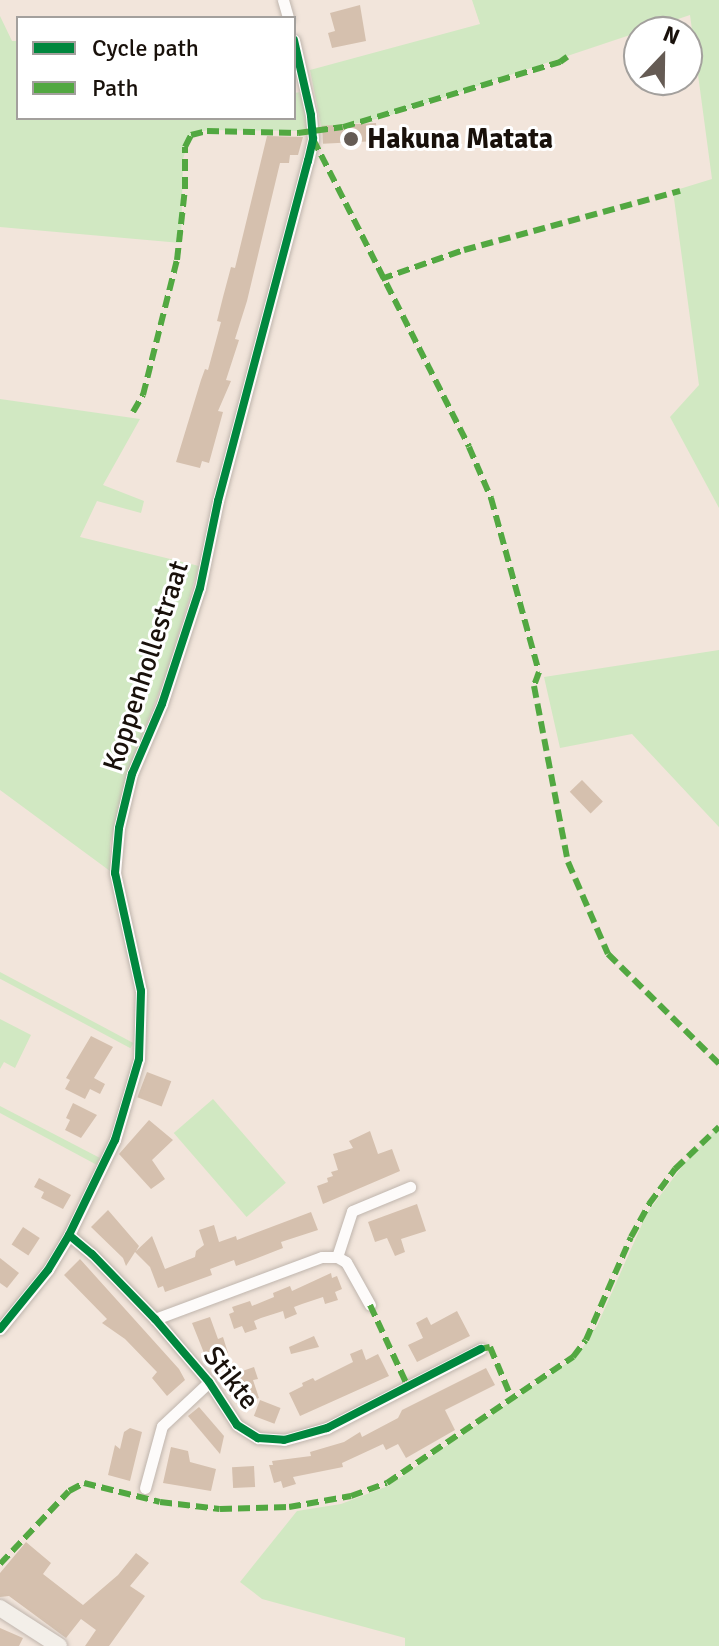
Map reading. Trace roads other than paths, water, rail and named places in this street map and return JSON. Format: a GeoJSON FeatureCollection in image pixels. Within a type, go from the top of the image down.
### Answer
{"type":"FeatureCollection","features":[{"type":"Feature","properties":{"kind":"main road"},"geometry":{"type":"LineString","coordinates":[[0,1608],[59,1646]]}},
{"type":"Feature","properties":{"kind":"street","name":"Koppenhollestraat"},"geometry":{"type":"LineString","coordinates":[[0,1329],[48,1270],[69,1235],[115,1140],[139,1059],[141,991],[115,873],[119,828],[132,774],[162,704],[200,588],[218,501],[313,139],[296,50]]}},
{"type":"Feature","properties":{"kind":"street"},"geometry":{"type":"LineString","coordinates":[[337,1257],[352,1211],[410,1187]]}},
{"type":"Feature","properties":{"kind":"street","name":"Stikte"},"geometry":{"type":"LineString","coordinates":[[69,1235],[92,1254],[155,1319],[209,1382],[246,1432],[270,1441],[284,1440],[336,1423],[481,1349]]}},
{"type":"Feature","properties":{"kind":"street"},"geometry":{"type":"LineString","coordinates":[[155,1319],[322,1257],[337,1257],[352,1269],[370,1305]]}},
{"type":"Feature","properties":{"kind":"street","name":"Stikte"},"geometry":{"type":"LineString","coordinates":[[145,1488],[162,1426],[209,1382]]}},
{"type":"Feature","properties":{"kind":"place","name":"Hakuna Matata"},"geometry":{"type":"Point","coordinates":[351,139]}}]}
